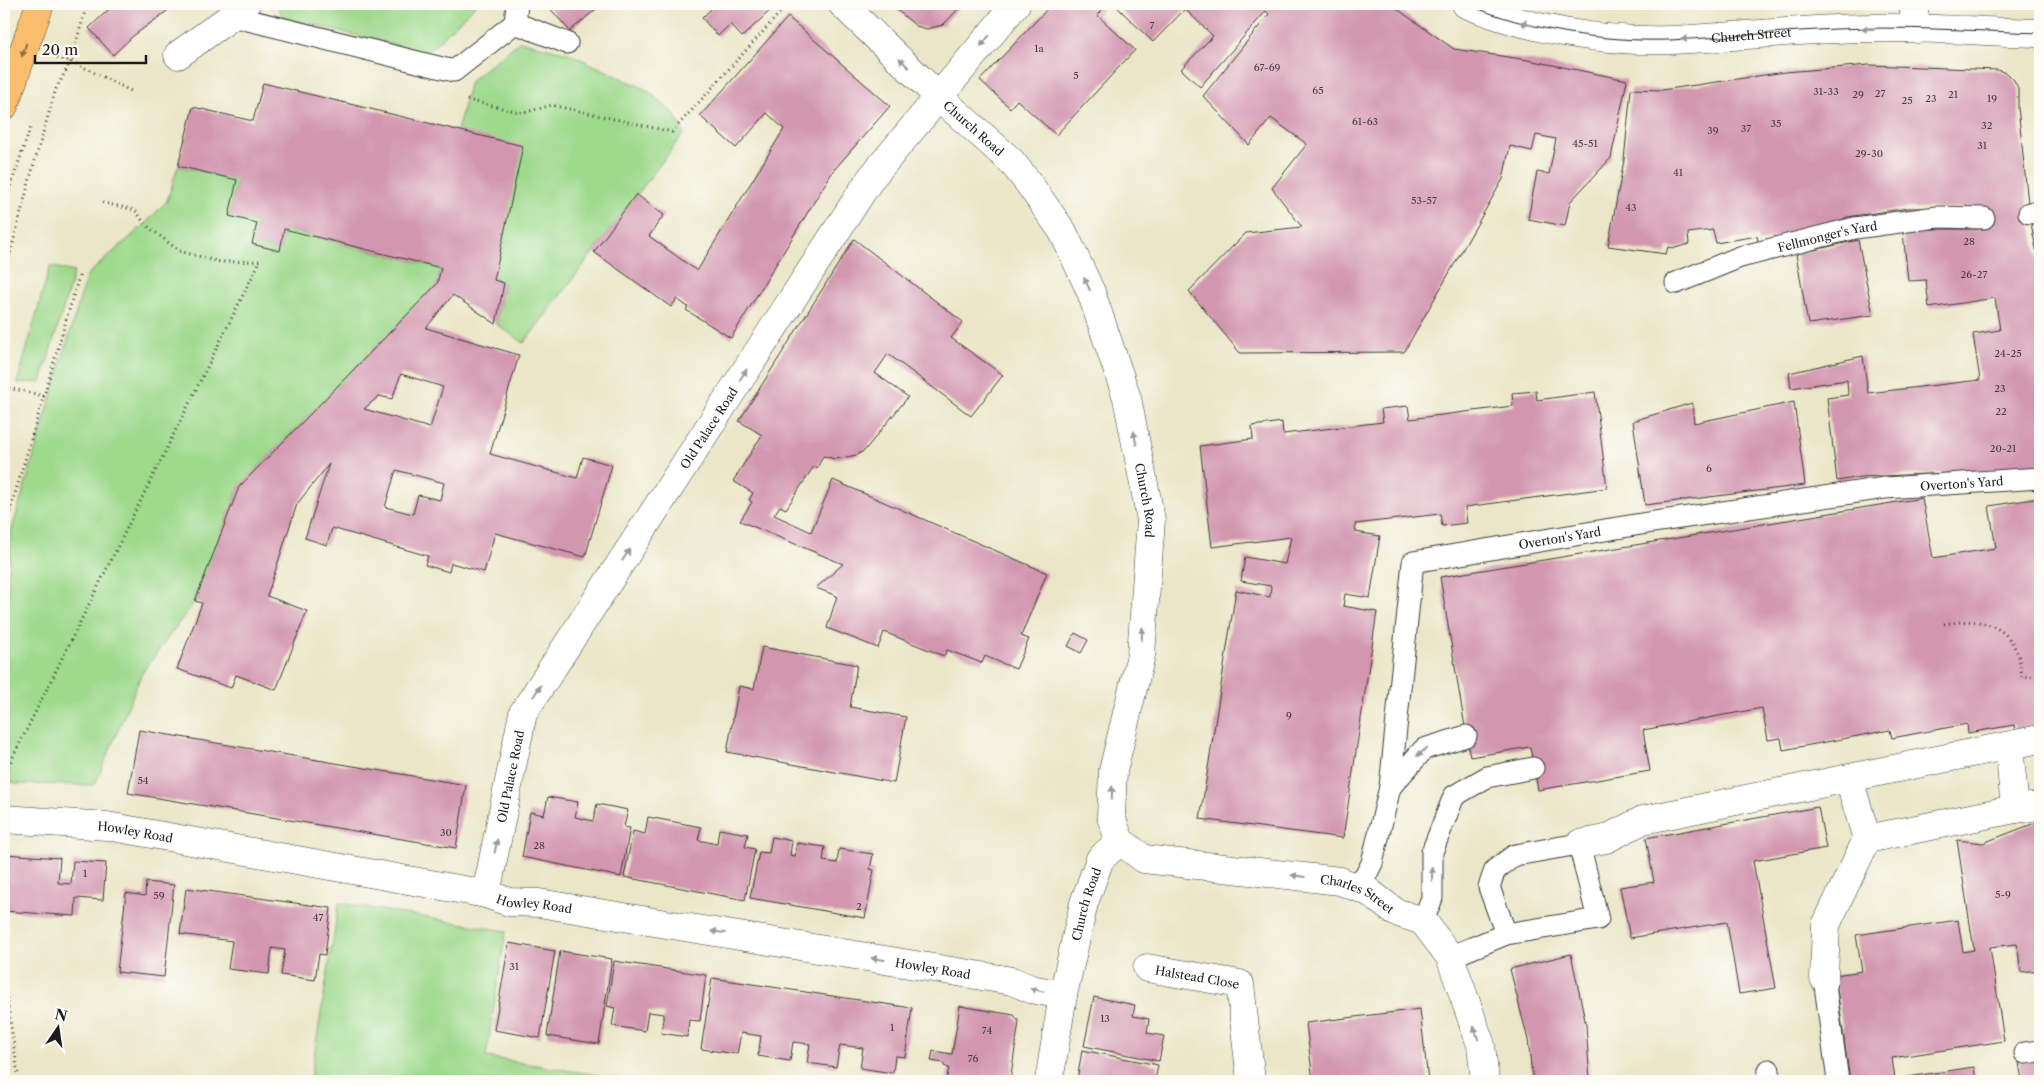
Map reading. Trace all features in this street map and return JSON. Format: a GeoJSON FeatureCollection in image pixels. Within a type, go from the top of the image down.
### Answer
{"type":"FeatureCollection","features":[{"type":"Feature","properties":{"kind":"main road"},"geometry":{"type":"LineString","coordinates":[[4,106],[40,4]]}},
{"type":"Feature","properties":{"kind":"street","name":"Church Road"},"geometry":{"type":"LineString","coordinates":[[842,4],[939,97],[1011,161],[1063,232],[1091,292],[1127,398],[1151,520],[1141,655],[1113,771],[1111,816],[1120,841],[1100,859],[1087,894],[1063,995],[1049,1081]]}},
{"type":"Feature","properties":{"kind":"street","name":"Old Palace Road"},"geometry":{"type":"LineString","coordinates":[[486,894],[523,713],[871,178],[1016,4]]}},
{"type":"Feature","properties":{"kind":"street","name":"Church Street"},"geometry":{"type":"LineString","coordinates":[[1466,4],[1533,26],[1588,35],[1633,39],[1668,40],[1837,29],[1915,17],[2040,33]]}},
{"type":"Feature","properties":{"kind":"street"},"geometry":{"type":"LineString","coordinates":[[178,55],[239,10]]}},
{"type":"Feature","properties":{"kind":"street"},"geometry":{"type":"LineString","coordinates":[[1578,844],[1606,839],[1643,820],[2040,739]]}},
{"type":"Feature","properties":{"kind":"street"},"geometry":{"type":"LineString","coordinates":[[1867,839],[2028,807],[2009,746]]}},
{"type":"Feature","properties":{"kind":"street"},"geometry":{"type":"LineString","coordinates":[[1824,978],[1826,924],[1867,839],[1849,779]]}},
{"type":"Feature","properties":{"kind":"street","name":"Howley Road"},"geometry":{"type":"LineString","coordinates":[[4,819],[107,826],[486,894],[510,902],[540,903],[1012,981],[1031,989],[1063,995]]}},
{"type":"Feature","properties":{"kind":"street","name":"Charles Street"},"geometry":{"type":"LineString","coordinates":[[1120,841],[1144,859],[1340,881],[1369,892],[1395,912],[1423,921]]}},
{"type":"Feature","properties":{"kind":"street"},"geometry":{"type":"LineString","coordinates":[[1423,921],[1450,957],[1481,1045],[1485,1081]]}},
{"type":"Feature","properties":{"kind":"street","name":"Halstead Close"},"geometry":{"type":"LineString","coordinates":[[1147,968],[1240,984],[1251,1081]]}},
{"type":"Feature","properties":{"kind":"lane"},"geometry":{"type":"LineString","coordinates":[[239,10],[454,71],[516,13],[567,42]]}},
{"type":"Feature","properties":{"kind":"lane","name":"Fellmonger's Yard"},"geometry":{"type":"LineString","coordinates":[[1676,283],[1740,257],[1855,228],[1937,217],[1984,218]]}},
{"type":"Feature","properties":{"kind":"lane","name":"Overton's Yard"},"geometry":{"type":"LineString","coordinates":[[1354,885],[1366,875],[1372,863],[1390,787],[1412,562],[1647,523],[1885,488],[2040,478]]}},
{"type":"Feature","properties":{"kind":"lane"},"geometry":{"type":"LineString","coordinates":[[1390,787],[1424,749],[1466,736]]}},
{"type":"Feature","properties":{"kind":"lane"},"geometry":{"type":"LineString","coordinates":[[1423,921],[1432,898],[1432,852],[1454,796],[1487,777],[1533,768]]}},
{"type":"Feature","properties":{"kind":"lane"},"geometry":{"type":"LineString","coordinates":[[1450,957],[1506,934],[1598,919],[1578,844],[1515,855],[1495,870],[1489,887],[1506,934]]}},
{"type":"Feature","properties":{"kind":"lane"},"geometry":{"type":"LineString","coordinates":[[1824,978],[1838,1081]]}},
{"type":"Feature","properties":{"kind":"path"},"geometry":{"type":"LineString","coordinates":[[4,276],[56,89],[71,61],[86,4]]}},
{"type":"Feature","properties":{"kind":"path"},"geometry":{"type":"LineString","coordinates":[[465,99],[523,113],[552,105],[672,132],[788,4]]}},
{"type":"Feature","properties":{"kind":"path"},"geometry":{"type":"LineString","coordinates":[[54,65],[58,56],[130,91]]}},
{"type":"Feature","properties":{"kind":"path"},"geometry":{"type":"LineString","coordinates":[[4,205],[34,118]]}},
{"type":"Feature","properties":{"kind":"path"},"geometry":{"type":"LineString","coordinates":[[4,775],[260,261],[220,262],[179,252],[145,224],[135,210],[100,202]]}},
{"type":"Feature","properties":{"kind":"path"},"geometry":{"type":"LineString","coordinates":[[4,531],[80,273]]}},
{"type":"Feature","properties":{"kind":"path"},"geometry":{"type":"LineString","coordinates":[[4,387],[44,396]]}},
{"type":"Feature","properties":{"kind":"path"},"geometry":{"type":"LineString","coordinates":[[1944,624],[1977,620],[1989,625],[2005,634],[2017,650],[2022,677],[2040,675]]}},
{"type":"Feature","properties":{"kind":"path"},"geometry":{"type":"LineString","coordinates":[[4,978],[19,1081]]}},
{"type":"Feature","properties":{"kind":"green space"},"geometry":{"type":"Polygon","coordinates":[[[277,4],[477,4],[426,53],[283,17],[277,4]]]}},
{"type":"Feature","properties":{"kind":"green space"},"geometry":{"type":"Polygon","coordinates":[[[520,41],[568,53],[647,90],[674,114],[684,133],[524,343],[496,324],[504,283],[494,280],[457,131],[470,81],[520,41]]]}},
{"type":"Feature","properties":{"kind":"green space"},"geometry":{"type":"Polygon","coordinates":[[[178,166],[237,180],[229,215],[257,223],[252,244],[280,251],[284,229],[441,268],[437,284],[239,487],[195,601],[142,673],[95,785],[15,784],[4,777],[4,662],[11,533],[87,275],[145,224],[167,201],[178,166]]]}},
{"type":"Feature","properties":{"kind":"green space"},"geometry":{"type":"Polygon","coordinates":[[[50,266],[74,272],[41,382],[17,383],[50,266]]]}},
{"type":"Feature","properties":{"kind":"green space"},"geometry":{"type":"Polygon","coordinates":[[[339,903],[506,931],[486,1057],[633,1081],[310,1081],[339,903]]]}},
{"type":"Feature","properties":{"kind":"building"},"geometry":{"type":"Polygon","coordinates":[[[105,4],[160,4],[167,11],[133,36],[113,55],[89,28],[109,9],[105,4]]]}},
{"type":"Feature","properties":{"kind":"building"},"geometry":{"type":"Polygon","coordinates":[[[546,4],[602,4],[570,31],[546,4]]]}},
{"type":"Feature","properties":{"kind":"building"},"geometry":{"type":"Polygon","coordinates":[[[709,4],[777,4],[742,37],[730,24],[718,36],[702,18],[712,8],[709,4]]]}},
{"type":"Feature","properties":{"kind":"building"},"geometry":{"type":"Polygon","coordinates":[[[890,4],[963,4],[943,25],[927,29],[916,26],[890,4]]]}},
{"type":"Feature","properties":{"kind":"building"},"geometry":{"type":"Polygon","coordinates":[[[1052,4],[1097,4],[1103,9],[1097,15],[1135,50],[1056,135],[1017,100],[1010,108],[980,80],[1052,4]]]}},
{"type":"Feature","properties":{"kind":"building"},"geometry":{"type":"Polygon","coordinates":[[[1114,4],[1390,4],[1454,49],[1528,60],[1627,80],[1611,158],[1570,202],[1565,226],[1528,219],[1537,172],[1549,174],[1556,139],[1536,135],[1532,151],[1510,146],[1503,179],[1404,352],[1240,353],[1189,291],[1246,233],[1302,227],[1272,188],[1307,144],[1271,118],[1249,145],[1203,96],[1269,14],[1266,11],[1200,87],[1181,69],[1213,36],[1185,9],[1153,42],[1114,4]]]}},
{"type":"Feature","properties":{"kind":"building"},"geometry":{"type":"Polygon","coordinates":[[[788,17],[890,106],[833,171],[731,338],[686,310],[688,307],[677,299],[671,307],[594,252],[636,194],[664,215],[649,236],[697,271],[784,129],[767,113],[736,148],[700,116],[788,17]]]}},
{"type":"Feature","properties":{"kind":"building"},"geometry":{"type":"Polygon","coordinates":[[[1869,65],[1998,70],[2008,74],[2018,88],[2018,107],[2029,213],[2040,269],[2040,469],[1861,477],[1837,481],[1827,398],[1848,395],[1847,380],[1791,388],[1789,373],[1863,356],[1868,393],[1980,380],[1973,334],[2000,330],[1995,298],[1929,308],[1926,280],[1908,281],[1903,232],[1925,229],[1986,229],[1982,208],[1908,208],[1847,217],[1835,224],[1758,242],[1757,236],[1716,243],[1713,230],[1688,233],[1689,244],[1675,248],[1668,247],[1666,254],[1608,246],[1624,160],[1631,89],[1662,90],[1785,72],[1869,65]]]}},
{"type":"Feature","properties":{"kind":"building"},"geometry":{"type":"Polygon","coordinates":[[[263,83],[523,146],[494,280],[504,283],[496,324],[453,295],[426,328],[519,355],[490,454],[577,478],[583,457],[612,465],[585,557],[495,533],[484,572],[451,563],[449,572],[425,565],[428,556],[332,528],[327,545],[305,538],[329,464],[297,504],[267,596],[307,611],[276,690],[236,675],[231,688],[177,669],[202,603],[195,601],[239,487],[437,284],[441,268],[284,229],[280,251],[252,244],[257,223],[229,216],[237,180],[178,166],[193,107],[253,121],[263,83]],[[401,374],[392,399],[379,396],[364,409],[430,428],[443,387],[401,374]],[[396,470],[385,507],[413,514],[418,495],[440,500],[444,483],[396,470]]]}},
{"type":"Feature","properties":{"kind":"building"},"geometry":{"type":"Polygon","coordinates":[[[854,239],[963,322],[951,338],[1003,375],[971,416],[888,354],[875,373],[908,397],[865,450],[857,455],[835,459],[823,456],[817,468],[814,466],[786,509],[780,506],[774,515],[811,532],[833,480],[1047,573],[1021,636],[1029,639],[1016,669],[985,656],[982,663],[947,650],[944,656],[884,632],[878,648],[827,628],[837,596],[816,588],[843,564],[740,521],[752,502],[749,500],[753,493],[733,481],[762,435],[739,421],[854,239]]]}},
{"type":"Feature","properties":{"kind":"building"},"geometry":{"type":"Polygon","coordinates":[[[1858,240],[1873,315],[1808,324],[1796,254],[1858,240]]]}},
{"type":"Feature","properties":{"kind":"building"},"geometry":{"type":"Polygon","coordinates":[[[1536,391],[1537,400],[1595,392],[1607,488],[1465,507],[1467,523],[1442,526],[1440,514],[1355,524],[1356,532],[1380,536],[1370,598],[1345,594],[1343,606],[1377,612],[1343,838],[1200,819],[1236,590],[1270,597],[1271,586],[1241,581],[1245,557],[1285,564],[1291,537],[1212,547],[1200,446],[1253,439],[1252,426],[1282,422],[1283,434],[1383,422],[1381,409],[1408,406],[1410,419],[1513,406],[1512,393],[1536,391]]]}},
{"type":"Feature","properties":{"kind":"building"},"geometry":{"type":"Polygon","coordinates":[[[1794,402],[1805,485],[1645,505],[1633,421],[1692,403],[1694,423],[1794,402]]]}},
{"type":"Feature","properties":{"kind":"building"},"geometry":{"type":"Polygon","coordinates":[[[1922,498],[1933,558],[1996,548],[1989,506],[2040,498],[2040,726],[2015,730],[2014,725],[1968,733],[1967,724],[1892,738],[1890,730],[1783,750],[1781,738],[1768,740],[1762,708],[1643,730],[1650,771],[1538,790],[1530,747],[1470,757],[1440,577],[1922,498]]]}},
{"type":"Feature","properties":{"kind":"building"},"geometry":{"type":"Polygon","coordinates":[[[1075,633],[1088,640],[1081,653],[1068,646],[1075,633]]]}},
{"type":"Feature","properties":{"kind":"building"},"geometry":{"type":"Polygon","coordinates":[[[762,647],[857,665],[850,707],[906,717],[894,783],[727,752],[739,686],[754,689],[762,647]]]}},
{"type":"Feature","properties":{"kind":"building"},"geometry":{"type":"Polygon","coordinates":[[[139,730],[466,785],[456,848],[128,793],[139,730]]]}},
{"type":"Feature","properties":{"kind":"building"},"geometry":{"type":"Polygon","coordinates":[[[548,797],[578,802],[575,817],[593,821],[597,804],[628,810],[624,827],[630,828],[621,877],[522,857],[530,812],[544,815],[548,797]]]}},
{"type":"Feature","properties":{"kind":"building"},"geometry":{"type":"Polygon","coordinates":[[[1818,807],[1826,848],[1753,861],[1776,988],[1739,994],[1727,922],[1630,938],[1620,887],[1654,882],[1646,838],[1818,807]]]}},
{"type":"Feature","properties":{"kind":"building"},"geometry":{"type":"Polygon","coordinates":[[[648,817],[701,827],[698,840],[717,844],[719,829],[748,834],[745,847],[755,849],[745,900],[624,877],[633,831],[645,834],[648,817]]]}},
{"type":"Feature","properties":{"kind":"building"},"geometry":{"type":"Polygon","coordinates":[[[2040,821],[2040,970],[2021,972],[2017,944],[1990,947],[2004,1041],[1892,1058],[1895,1079],[1974,1067],[1976,1081],[1850,1081],[1835,975],[1862,971],[1856,935],[1958,920],[1963,952],[1974,950],[1957,840],[1983,843],[2040,821]]]}},
{"type":"Feature","properties":{"kind":"building"},"geometry":{"type":"Polygon","coordinates":[[[772,837],[792,841],[790,855],[795,856],[797,843],[825,847],[823,861],[837,863],[839,849],[873,854],[870,869],[874,870],[865,918],[750,898],[759,852],[769,853],[772,837]]]}},
{"type":"Feature","properties":{"kind":"building"},"geometry":{"type":"Polygon","coordinates":[[[4,854],[60,858],[58,883],[71,884],[73,861],[106,863],[103,900],[76,898],[75,916],[4,911],[4,854]]]}},
{"type":"Feature","properties":{"kind":"building"},"geometry":{"type":"Polygon","coordinates":[[[146,882],[174,885],[164,977],[117,972],[126,893],[145,896],[146,882]]]}},
{"type":"Feature","properties":{"kind":"building"},"geometry":{"type":"Polygon","coordinates":[[[186,888],[331,908],[325,955],[319,954],[315,980],[281,975],[285,950],[272,948],[269,974],[228,969],[232,941],[180,934],[186,888]]]}},
{"type":"Feature","properties":{"kind":"building"},"geometry":{"type":"Polygon","coordinates":[[[509,943],[555,951],[540,1038],[494,1030],[509,943]]]}},
{"type":"Feature","properties":{"kind":"building"},"geometry":{"type":"Polygon","coordinates":[[[560,951],[612,959],[599,1044],[547,1036],[560,951]]]}},
{"type":"Feature","properties":{"kind":"building"},"geometry":{"type":"Polygon","coordinates":[[[1571,954],[1586,1025],[1590,1081],[1533,1081],[1528,1040],[1510,969],[1571,954]]]}},
{"type":"Feature","properties":{"kind":"building"},"geometry":{"type":"Polygon","coordinates":[[[614,961],[706,975],[700,1021],[689,1020],[687,1037],[661,1033],[664,1014],[648,1012],[645,1031],[612,1026],[615,1008],[607,1006],[614,961]]]}},
{"type":"Feature","properties":{"kind":"building"},"geometry":{"type":"Polygon","coordinates":[[[712,978],[912,1008],[905,1057],[895,1056],[893,1073],[860,1068],[863,1048],[840,1045],[836,1067],[807,1063],[810,1044],[793,1042],[790,1061],[758,1056],[761,1036],[741,1033],[737,1054],[701,1049],[712,978]]]}},
{"type":"Feature","properties":{"kind":"building"},"geometry":{"type":"Polygon","coordinates":[[[1094,997],[1135,1005],[1133,1016],[1149,1019],[1147,1033],[1164,1036],[1159,1061],[1084,1046],[1094,997]]]}},
{"type":"Feature","properties":{"kind":"building"},"geometry":{"type":"Polygon","coordinates":[[[960,1006],[1014,1015],[1019,1022],[1010,1081],[946,1081],[949,1068],[944,1066],[944,1063],[931,1061],[933,1051],[952,1054],[960,1006]]]}},
{"type":"Feature","properties":{"kind":"building"},"geometry":{"type":"Polygon","coordinates":[[[1420,1009],[1428,1081],[1313,1081],[1306,1023],[1420,1009]]]}},
{"type":"Feature","properties":{"kind":"building"},"geometry":{"type":"Polygon","coordinates":[[[1082,1050],[1158,1065],[1155,1081],[1077,1081],[1082,1050]]]}},
{"type":"Feature","properties":{"kind":"building"},"geometry":{"type":"Polygon","coordinates":[[[2040,1059],[2040,1081],[2022,1081],[2019,1062],[2040,1059]]]}},
{"type":"Feature","properties":{"kind":"tram line"},"geometry":{"type":"LineString","coordinates":[[1466,4],[1515,21],[1540,27],[1618,39],[1670,40],[1861,28],[2040,33]]}}]}
